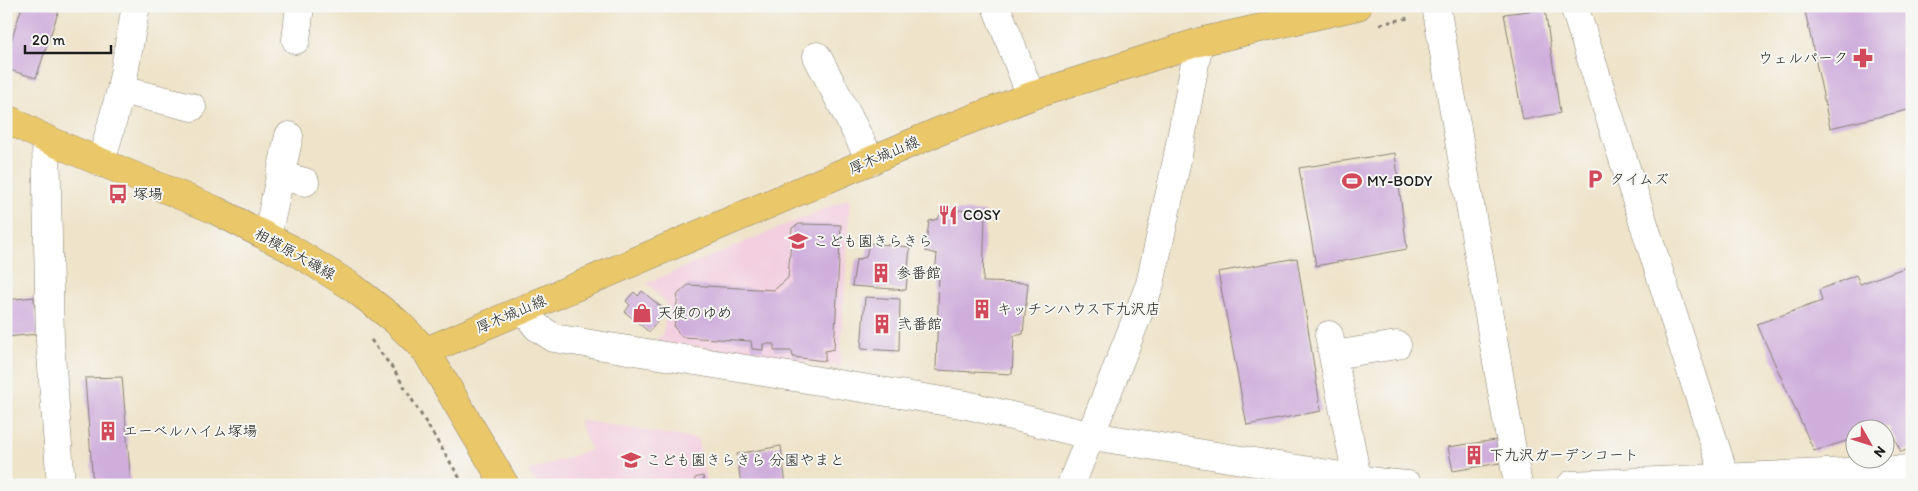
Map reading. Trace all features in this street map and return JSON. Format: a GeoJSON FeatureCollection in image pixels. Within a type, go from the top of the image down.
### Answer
{"type":"FeatureCollection","features":[{"type":"Feature","properties":{"kind":"main road","name":"厚木城山線"},"geometry":{"type":"LineString","coordinates":[[426,350],[871,161],[1031,96],[1199,42],[1365,16]]}},
{"type":"Feature","properties":{"kind":"main road","name":"相模原大磯線"},"geometry":{"type":"LineString","coordinates":[[6,118],[46,139],[215,210],[267,237],[351,286],[396,321],[426,350],[506,485]]}},
{"type":"Feature","properties":{"kind":"street"},"geometry":{"type":"LineString","coordinates":[[101,163],[121,90],[136,6]]}},
{"type":"Feature","properties":{"kind":"street"},"geometry":{"type":"LineString","coordinates":[[296,40],[300,6]]}},
{"type":"Feature","properties":{"kind":"street"},"geometry":{"type":"LineString","coordinates":[[996,6],[1031,96]]}},
{"type":"Feature","properties":{"kind":"street"},"geometry":{"type":"LineString","coordinates":[[1574,6],[1725,477]]}},
{"type":"Feature","properties":{"kind":"street"},"geometry":{"type":"LineString","coordinates":[[1426,11],[1518,485]]}},
{"type":"Feature","properties":{"kind":"street"},"geometry":{"type":"LineString","coordinates":[[1071,485],[1092,436],[1150,284],[1177,160],[1199,42]]}},
{"type":"Feature","properties":{"kind":"street"},"geometry":{"type":"LineString","coordinates":[[817,56],[871,161]]}},
{"type":"Feature","properties":{"kind":"street"},"geometry":{"type":"LineString","coordinates":[[121,90],[192,107]]}},
{"type":"Feature","properties":{"kind":"street"},"geometry":{"type":"LineString","coordinates":[[267,237],[293,179],[290,136]]}},
{"type":"Feature","properties":{"kind":"street"},"geometry":{"type":"LineString","coordinates":[[46,139],[50,341],[61,485]]}},
{"type":"Feature","properties":{"kind":"street"},"geometry":{"type":"LineString","coordinates":[[523,309],[537,327],[554,338],[967,405],[1092,436],[1408,485]]}},
{"type":"Feature","properties":{"kind":"street"},"geometry":{"type":"LineString","coordinates":[[1357,478],[1331,345],[1397,345]]}},
{"type":"Feature","properties":{"kind":"street"},"geometry":{"type":"LineString","coordinates":[[1571,485],[1668,482],[1725,477],[1787,479],[1902,474]]}},
{"type":"Feature","properties":{"kind":"path"},"geometry":{"type":"LineString","coordinates":[[1365,16],[1426,11]]}},
{"type":"Feature","properties":{"kind":"path"},"geometry":{"type":"LineString","coordinates":[[369,337],[394,370],[464,485]]}},
{"type":"Feature","properties":{"kind":"shaded area","name":"こども園きらきら"},"geometry":{"type":"Polygon","coordinates":[[[850,198],[840,367],[655,341],[663,334],[667,304],[647,283],[850,198]]]}},
{"type":"Feature","properties":{"kind":"shaded area","name":"こども園きらきら 分園やまと"},"geometry":{"type":"Polygon","coordinates":[[[578,420],[698,439],[707,485],[537,485],[528,471],[591,450],[578,420]]]}},
{"type":"Feature","properties":{"kind":"building"},"geometry":{"type":"Polygon","coordinates":[[[22,6],[47,6],[59,10],[36,78],[6,69],[6,58],[22,6]]]}},
{"type":"Feature","properties":{"kind":"building","name":"ウェルパーク"},"geometry":{"type":"Polygon","coordinates":[[[1804,6],[1912,6],[1912,109],[1830,128],[1804,6]]]}},
{"type":"Feature","properties":{"kind":"building"},"geometry":{"type":"Polygon","coordinates":[[[1545,9],[1560,113],[1523,120],[1504,14],[1545,9]]]}},
{"type":"Feature","properties":{"kind":"building"},"geometry":{"type":"Polygon","coordinates":[[[1395,153],[1407,249],[1316,266],[1299,168],[1395,153]]]}},
{"type":"Feature","properties":{"kind":"building","name":"キッチンハウス下九沢店"},"geometry":{"type":"Polygon","coordinates":[[[942,209],[985,212],[983,282],[1028,283],[1023,334],[1014,336],[1012,374],[936,370],[939,274],[935,274],[937,254],[925,251],[929,221],[938,219],[942,209]]]}},
{"type":"Feature","properties":{"kind":"building"},"geometry":{"type":"Polygon","coordinates":[[[799,224],[841,225],[834,349],[825,351],[825,361],[793,357],[792,351],[774,351],[774,344],[763,344],[763,350],[752,349],[751,341],[682,337],[674,327],[678,294],[688,285],[774,290],[788,278],[792,228],[799,224]]]}},
{"type":"Feature","properties":{"kind":"building","name":"参番館"},"geometry":{"type":"Polygon","coordinates":[[[869,243],[910,247],[906,290],[852,286],[856,260],[866,257],[869,243]]]}},
{"type":"Feature","properties":{"kind":"building"},"geometry":{"type":"Polygon","coordinates":[[[1297,258],[1321,411],[1247,425],[1218,272],[1297,258]]]}},
{"type":"Feature","properties":{"kind":"building"},"geometry":{"type":"Polygon","coordinates":[[[1912,265],[1912,448],[1901,452],[1896,442],[1896,418],[1846,418],[1846,441],[1814,451],[1757,324],[1822,301],[1819,290],[1856,275],[1860,284],[1912,265]]]}},
{"type":"Feature","properties":{"kind":"building"},"geometry":{"type":"Polygon","coordinates":[[[642,291],[666,311],[649,332],[625,312],[630,305],[626,301],[634,292],[638,296],[642,291]]]}},
{"type":"Feature","properties":{"kind":"building"},"geometry":{"type":"Polygon","coordinates":[[[34,297],[38,334],[6,337],[6,300],[34,297]]]}},
{"type":"Feature","properties":{"kind":"building","name":"弐番館"},"geometry":{"type":"Polygon","coordinates":[[[865,297],[900,299],[899,351],[861,349],[865,297]]]}},
{"type":"Feature","properties":{"kind":"building","name":"エーベルハイム塚場"},"geometry":{"type":"Polygon","coordinates":[[[122,377],[131,485],[93,485],[85,378],[122,377]]]}},
{"type":"Feature","properties":{"kind":"building","name":"下九沢ガーデンコート"},"geometry":{"type":"Polygon","coordinates":[[[1496,440],[1500,463],[1453,471],[1448,447],[1496,440]]]}},
{"type":"Feature","properties":{"kind":"building"},"geometry":{"type":"Polygon","coordinates":[[[781,446],[786,485],[741,485],[737,454],[781,446]]]}},
{"type":"Feature","properties":{"kind":"building"},"geometry":{"type":"Polygon","coordinates":[[[703,476],[705,485],[694,485],[695,478],[703,476]]]}},
{"type":"Feature","properties":{"kind":"place","name":"ウェルパーク"},"geometry":{"type":"Point","coordinates":[1863,58]}},
{"type":"Feature","properties":{"kind":"place","name":"タイムズ"},"geometry":{"type":"Point","coordinates":[1595,179]}},
{"type":"Feature","properties":{"kind":"place","name":"MY-BODY"},"geometry":{"type":"Point","coordinates":[1352,181]}},
{"type":"Feature","properties":{"kind":"place","name":"塚場"},"geometry":{"type":"Point","coordinates":[118,194]}},
{"type":"Feature","properties":{"kind":"place","name":"COSY"},"geometry":{"type":"Point","coordinates":[948,215]}},
{"type":"Feature","properties":{"kind":"place","name":"こども園きらきら"},"geometry":{"type":"Point","coordinates":[798,241]}},
{"type":"Feature","properties":{"kind":"place","name":"参番館"},"geometry":{"type":"Point","coordinates":[881,273]}},
{"type":"Feature","properties":{"kind":"place","name":"キッチンハウス下九沢店"},"geometry":{"type":"Point","coordinates":[982,309]}},
{"type":"Feature","properties":{"kind":"place","name":"天使のゆめ"},"geometry":{"type":"Point","coordinates":[642,313]}},
{"type":"Feature","properties":{"kind":"place","name":"弐番館"},"geometry":{"type":"Point","coordinates":[882,324]}},
{"type":"Feature","properties":{"kind":"place","name":"エーベルハイム塚場"},"geometry":{"type":"Point","coordinates":[108,431]}},
{"type":"Feature","properties":{"kind":"place","name":"下九沢ガーデンコート"},"geometry":{"type":"Point","coordinates":[1474,455]}},
{"type":"Feature","properties":{"kind":"place","name":"こども園きらきら 分園やまと"},"geometry":{"type":"Point","coordinates":[631,460]}}]}
